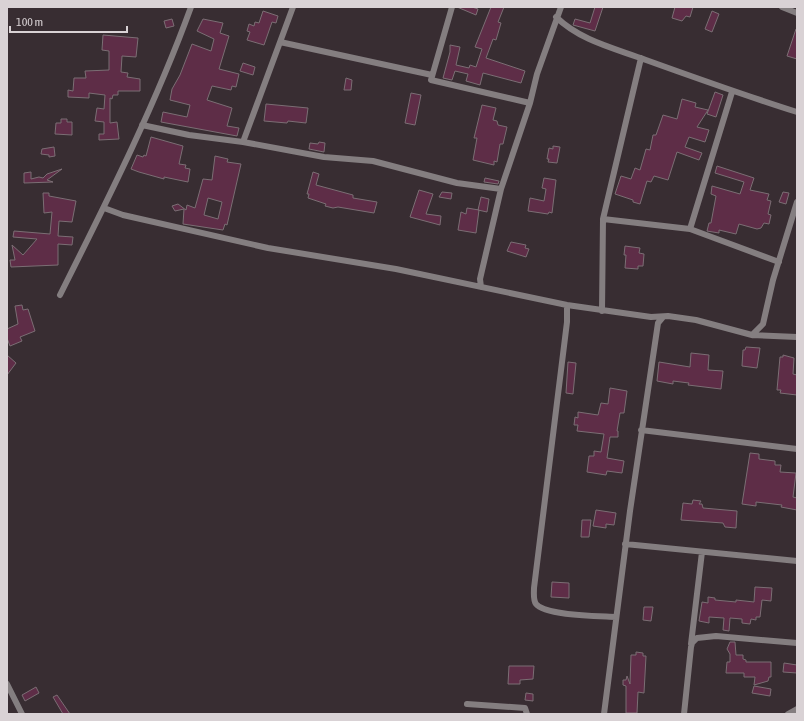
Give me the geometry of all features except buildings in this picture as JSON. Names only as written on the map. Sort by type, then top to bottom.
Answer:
[{"type":"street","points":[[60,295],[104,208],[142,125],[177,47],[191,7]]},
{"type":"street","points":[[243,142],[293,7]]},
{"type":"street","points":[[452,7],[431,80],[530,103]]},
{"type":"street","points":[[481,287],[480,279],[502,189],[560,7]]},
{"type":"street","points":[[782,7],[797,13]]},
{"type":"street","points":[[556,18],[577,34],[603,46],[641,58],[732,92],[797,112]]},
{"type":"street","points":[[280,42],[432,75]]},
{"type":"street","points":[[602,311],[603,218],[641,58]]},
{"type":"street","points":[[690,229],[732,92]]},
{"type":"street","points":[[142,125],[189,135],[243,142],[324,157],[373,161],[457,183],[502,189]]},
{"type":"street","points":[[752,336],[763,324],[778,262],[797,202]]},
{"type":"street","points":[[104,208],[123,215],[268,248],[396,269],[567,305],[651,317],[696,320],[752,336],[797,337]]},
{"type":"street","points":[[603,218],[690,229],[778,262]]},
{"type":"street","points":[[567,305],[534,588],[534,600],[536,605],[547,610],[616,617]]},
{"type":"street","points":[[651,317],[658,323]]},
{"type":"street","points":[[604,714],[641,430],[658,323],[663,317]]},
{"type":"street","points":[[763,324],[769,336]]},
{"type":"street","points":[[641,430],[797,449]]},
{"type":"street","points":[[626,544],[797,561]]},
{"type":"street","points":[[684,714],[702,552]]},
{"type":"street","points":[[691,647],[696,638],[704,636],[797,643]]},
{"type":"street","points":[[7,684],[9,692],[22,714]]},
{"type":"street","points":[[467,704],[525,708],[527,714]]},
{"type":"street","points":[[788,714],[797,709]]}]
